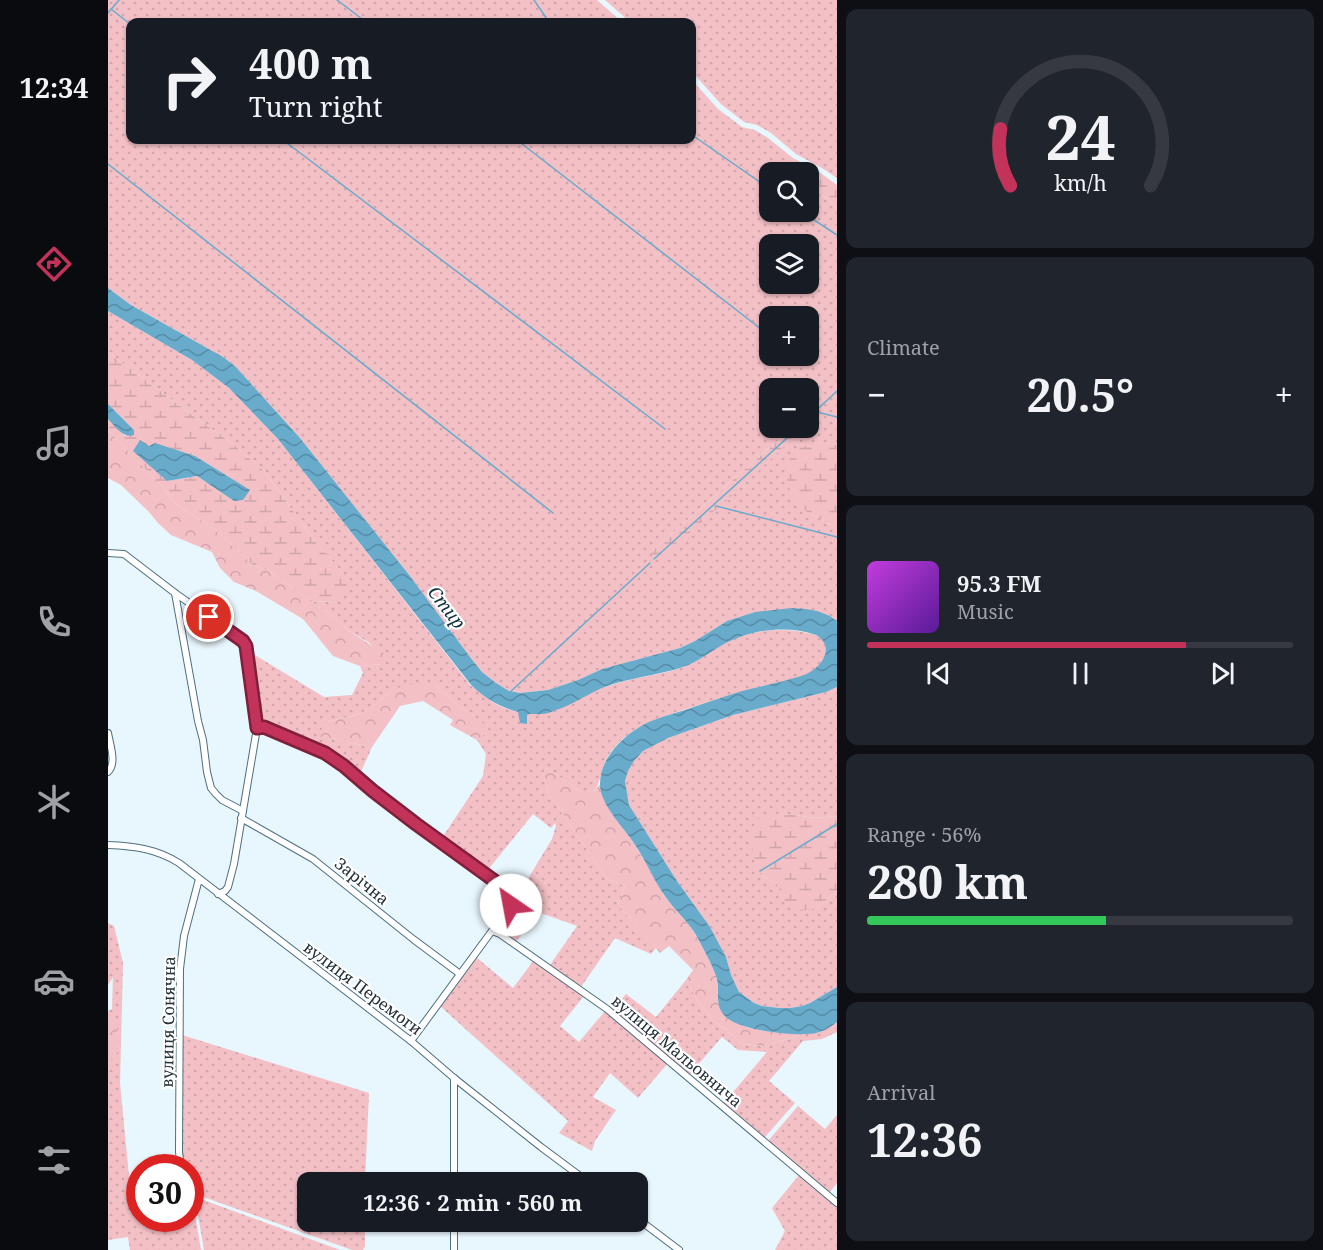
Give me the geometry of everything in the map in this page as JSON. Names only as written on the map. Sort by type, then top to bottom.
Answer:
[{"type":"street","points":[[108,553],[124,554],[243,641],[246,646],[257,728],[228,887],[218,894]]},
{"type":"street","name":"Зарічна","points":[[175,593],[209,781],[216,795],[242,815],[313,859],[460,974]]},
{"type":"street","points":[[257,728],[264,727],[325,753],[511,894],[511,905],[411,1041]]},
{"type":"street","points":[[108,733],[113,763],[108,772]]},
{"type":"street","name":"вулиця Перемоги","points":[[108,844],[145,848],[159,852],[179,863],[411,1041],[454,1078],[575,1172]]},
{"type":"street","name":"вулиця Сонячна","points":[[179,1154],[180,969],[184,936],[199,879]]},
{"type":"street","name":"вулиця Мальовнича","points":[[492,931],[510,940],[607,1010],[837,1203]]},
{"type":"street","points":[[454,1078],[454,1172]]},
{"type":"street","points":[[648,1227],[679,1250]]},
{"type":"street","points":[[454,1232],[454,1250]]},
{"type":"green space","points":[[108,0],[597,0],[617,18],[126,18],[126,144],[696,144],[696,84],[718,109],[742,127],[755,130],[768,138],[793,158],[793,162],[759,162],[759,222],[819,222],[819,193],[837,209],[837,445],[818,442],[807,512],[837,528],[837,621],[830,616],[755,612],[727,621],[680,648],[602,669],[548,690],[520,693],[509,691],[482,672],[410,576],[300,438],[235,366],[131,305],[108,288]],"holes":[[[759,378],[819,378],[819,438],[793,438],[724,502],[726,508],[714,511],[652,551],[781,438],[759,438]]]},
{"type":"green space","points":[[605,0],[837,0],[837,178],[819,166],[819,162],[811,162],[796,154],[771,133],[757,125],[744,122],[721,104],[696,76],[696,18],[625,18]]},
{"type":"green space","points":[[819,172],[837,185],[837,209],[819,193]]},
{"type":"green space","points":[[108,311],[192,360],[229,388],[278,439],[471,686],[504,708],[527,715],[543,714],[608,686],[685,666],[730,641],[753,633],[788,630],[812,634],[827,642],[831,647],[830,657],[815,671],[680,711],[653,720],[633,731],[612,750],[593,793],[583,793],[547,768],[543,773],[549,794],[606,878],[625,886],[618,905],[656,948],[651,954],[615,938],[581,987],[550,965],[577,926],[538,912],[516,942],[496,930],[513,906],[552,839],[556,826],[555,823],[551,828],[533,814],[487,871],[442,838],[483,776],[486,754],[477,740],[486,733],[472,714],[459,707],[433,684],[391,691],[371,708],[359,714],[327,722],[318,736],[372,747],[359,776],[343,760],[260,722],[250,652],[324,697],[352,695],[363,673],[360,666],[382,664],[370,643],[349,631],[312,602],[335,601],[344,575],[313,538],[264,471],[233,444],[108,352]]},
{"type":"green space","points":[[108,352],[233,444],[264,471],[313,538],[344,575],[346,592],[335,601],[312,602],[269,571],[253,565],[216,530],[176,504],[108,430],[108,419],[125,436],[134,430],[108,404]],"holes":[[[140,441],[149,446],[195,456],[249,490],[234,501],[197,476],[167,481]]]},
{"type":"green space","points":[[108,430],[176,504],[216,530],[253,565],[269,571],[349,631],[388,656],[382,664],[360,666],[333,656],[303,619],[256,591],[234,582],[220,568],[212,552],[171,535],[121,485],[108,478]]},
{"type":"green space","points":[[781,438],[793,438],[725,502],[726,508],[714,511],[661,559],[654,559],[651,552]]},
{"type":"green space","points":[[819,442],[837,445],[837,528],[807,512],[791,495],[784,467],[798,448]]},
{"type":"green space","points":[[409,683],[433,684],[459,707],[489,728],[486,733],[477,740],[450,725],[453,720],[423,701],[400,706],[372,747],[317,736],[327,722],[359,714],[371,708],[391,691]]},
{"type":"green space","points":[[837,687],[837,816],[815,818],[780,813],[756,872],[777,884],[783,899],[816,909],[837,891],[837,987],[802,1006],[779,1008],[762,1006],[739,992],[726,957],[710,927],[677,881],[629,805],[625,781],[634,761],[643,751],[668,738],[733,715],[826,692]]},
{"type":"green space","points":[[547,768],[583,793],[593,793],[600,784],[610,810],[640,853],[664,895],[692,929],[704,949],[716,976],[719,1004],[724,1014],[736,1023],[754,1029],[804,1034],[764,1046],[741,1044],[727,1030],[713,1021],[697,1000],[686,980],[693,970],[669,946],[660,953],[618,905],[625,886],[606,878],[549,794],[543,773]]},
{"type":"green space","points":[[780,813],[815,818],[837,816],[837,891],[816,909],[795,911],[783,899],[777,884],[756,872],[752,845],[754,826],[757,819]]},
{"type":"green space","points":[[108,923],[114,926],[123,963],[120,1083],[127,1154],[126,1232],[198,1232],[201,1250],[130,1250],[128,1237],[108,1240],[108,1064],[119,1050],[110,1018],[108,1020],[108,1011],[112,1009],[113,977],[108,985]]},
{"type":"green space","points":[[476,957],[513,988],[534,960],[584,996],[560,1026],[579,1042],[605,1011],[668,1063],[638,1098],[610,1073],[593,1097],[616,1110],[595,1141],[592,1151],[559,1133],[568,1121],[440,1006]]},
{"type":"green space","points":[[686,980],[697,1000],[713,1021],[727,1030],[741,1044],[764,1046],[804,1034],[821,1032],[837,1022],[837,1032],[822,1039],[803,1041],[769,1081],[795,1103],[764,1138],[723,1104],[767,1052],[738,1050],[722,1037],[689,1075],[612,1010],[626,994],[656,1017]]},
{"type":"green space","points":[[110,1018],[116,1020],[119,1050],[108,1064],[108,1020]]},
{"type":"green space","points":[[182,1035],[369,1093],[365,1172],[297,1172],[297,1230],[204,1197],[204,1154],[182,1154]]},
{"type":"green space","points":[[798,1106],[825,1129],[837,1115],[837,1183],[829,1193],[768,1141]]},
{"type":"green space","points":[[799,1175],[837,1206],[837,1250],[775,1250],[785,1231],[772,1208]]},
{"type":"green space","points":[[204,1200],[340,1250],[204,1250],[201,1232],[204,1232]]},
{"type":"green space","points":[[302,1232],[365,1232],[363,1250],[352,1250]]},
{"type":"water","name":"Стир","points":[[108,288],[131,305],[235,366],[300,438],[410,576],[482,672],[509,691],[520,693],[548,690],[602,669],[680,648],[727,621],[755,612],[792,608],[806,609],[830,616],[837,621],[837,687],[826,692],[733,715],[668,738],[643,751],[628,771],[625,781],[629,805],[677,881],[710,927],[726,957],[739,992],[762,1006],[790,1008],[810,1003],[837,987],[837,1022],[820,1032],[786,1034],[746,1027],[727,1018],[720,1008],[716,976],[696,935],[665,896],[637,848],[609,809],[604,801],[600,784],[607,759],[624,738],[638,728],[655,720],[742,691],[808,673],[815,669],[824,658],[826,652],[822,640],[816,635],[779,629],[742,636],[685,666],[611,685],[551,712],[527,715],[527,724],[520,723],[518,712],[494,702],[472,686],[278,439],[229,388],[192,360],[108,311]]},
{"type":"water","points":[[108,404],[134,430],[134,435],[123,434],[108,419]]},
{"type":"water","points":[[140,440],[149,446],[155,443],[195,456],[250,490],[243,500],[234,501],[197,476],[167,481],[133,451]]},
{"type":"waterway","points":[[108,13],[119,0]]},
{"type":"waterway","points":[[337,0],[361,18]]},
{"type":"waterway","points":[[534,0],[546,18]]},
{"type":"waterway","points":[[111,9],[126,21]]},
{"type":"waterway","points":[[696,138],[759,181]]},
{"type":"waterway","points":[[288,144],[665,429]]},
{"type":"waterway","points":[[522,144],[759,327]]},
{"type":"waterway","points":[[108,164],[553,513]]},
{"type":"waterway","points":[[817,222],[837,235]]},
{"type":"waterway","points":[[819,408],[837,391]]},
{"type":"waterway","points":[[819,412],[837,417]]},
{"type":"waterway","points":[[654,559],[787,438]]},
{"type":"waterway","points":[[716,506],[837,537]]},
{"type":"waterway","points":[[509,693],[650,563]]},
{"type":"waterway","points":[[760,871],[837,824]]},
{"type":"route","points":[[209,617],[243,641],[246,646],[257,728],[264,727],[325,753],[344,766],[416,824],[503,887],[511,894],[511,905]]}]
